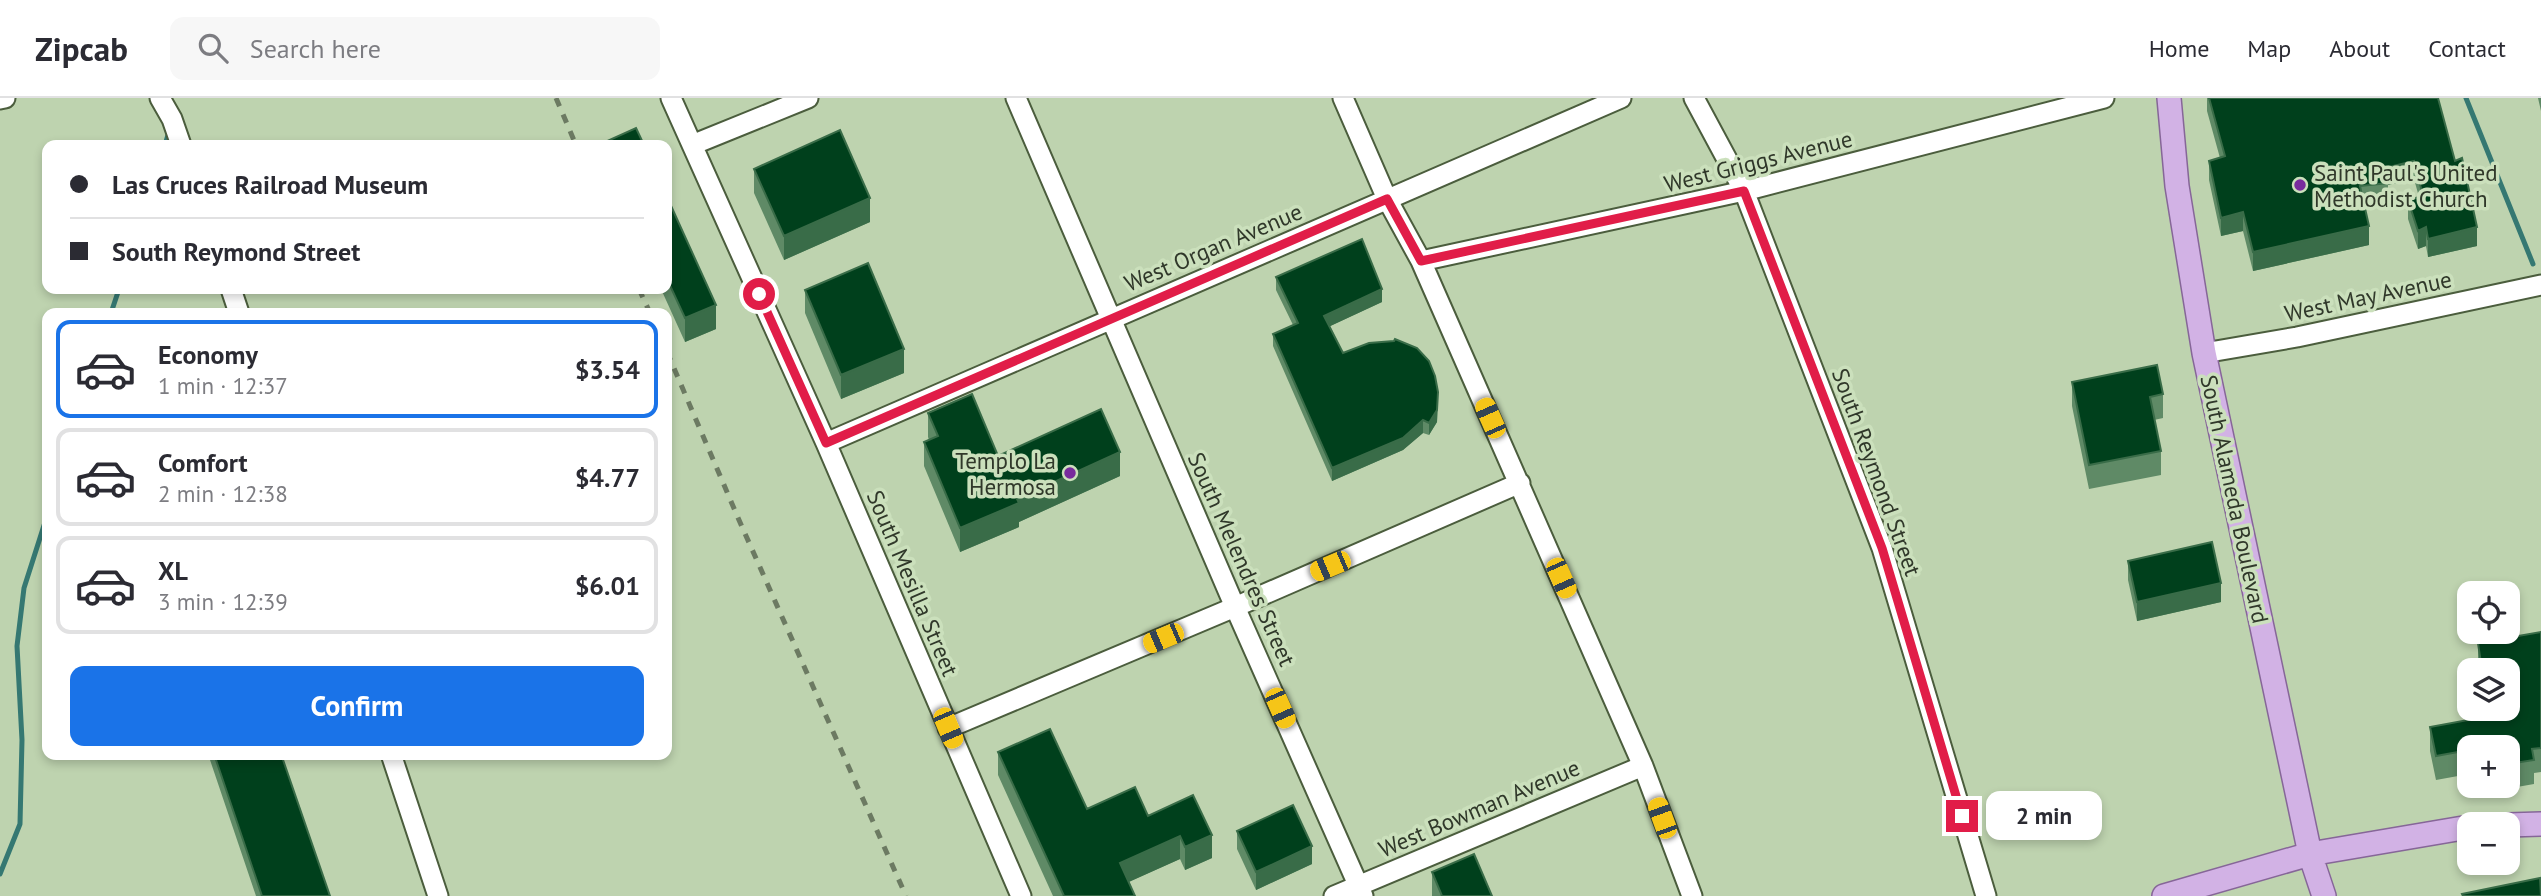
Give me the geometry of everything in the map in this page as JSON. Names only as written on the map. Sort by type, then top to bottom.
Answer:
[{"type":"main road","name":"South Alameda Boulevard","points":[[2169,98],[2177,186],[2204,353],[2310,854],[2324,896]]},
{"type":"main road","points":[[2520,825],[2541,824]]},
{"type":"main road","points":[[2164,896],[2310,854],[2457,829]]},
{"type":"street","points":[[0,99],[5,98]]},
{"type":"street","points":[[160,98],[172,119],[179,140]]},
{"type":"street","name":"South Mesilla Street","points":[[671,98],[826,443],[1021,896]]},
{"type":"street","points":[[692,145],[808,98]]},
{"type":"street","name":"South Melendres Street","points":[[1016,98],[1235,607],[1361,891]]},
{"type":"street","points":[[1343,98],[1387,199],[1421,261],[1520,483],[1643,766],[1692,896]]},
{"type":"street","name":"West Organ Avenue","points":[[826,443],[1621,98]]},
{"type":"street","name":"South Reymond Street","points":[[1694,98],[1744,191],[1882,548],[1986,896]]},
{"type":"street","name":"West Griggs Avenue","points":[[1421,261],[1744,191],[2104,98]]},
{"type":"street","name":"West May Avenue","points":[[2204,353],[2297,337],[2541,285]]},
{"type":"street","points":[[948,728],[1520,483]]},
{"type":"street","points":[[393,760],[438,896]]},
{"type":"street","name":"West Bowman Avenue","points":[[1334,896],[1361,891],[1643,766]]},
{"type":"building","name":"Saint Paul's United Methodist Church","points":[[2209,98],[2438,98],[2455,161],[2462,158],[2477,227],[2428,239],[2426,227],[2418,231],[2408,200],[2423,196],[2414,161],[2385,168],[2388,183],[2360,186],[2369,226],[2253,252],[2243,212],[2221,218],[2209,161],[2225,156]]},
{"type":"building","points":[[636,128],[642,140],[609,140]]},
{"type":"building","points":[[840,130],[870,198],[784,236],[754,169]]},
{"type":"building","points":[[672,208],[716,305],[685,318],[672,290]]},
{"type":"building","points":[[1362,239],[1382,289],[1324,316],[1343,353],[1369,343],[1395,339],[1417,348],[1429,361],[1435,376],[1437,410],[1429,423],[1423,420],[1403,438],[1332,468],[1273,334],[1298,323],[1276,277]]},
{"type":"building","points":[[868,263],[904,349],[841,375],[805,290]]},
{"type":"building","points":[[2157,365],[2163,394],[2150,397],[2161,451],[2089,465],[2072,382]]},
{"type":"building","points":[[972,394],[998,456],[1101,409],[1120,452],[1017,499],[1019,503],[960,528],[924,442],[938,436],[928,413]]},
{"type":"building","points":[[2212,542],[2221,583],[2137,602],[2128,561]]},
{"type":"building","points":[[2541,632],[2541,748],[2532,749],[2534,760],[2520,762],[2520,735],[2457,735],[2457,752],[2436,756],[2430,727],[2463,721],[2520,721],[2520,658],[2480,658],[2478,644],[2520,644],[2520,636]]},
{"type":"building","points":[[1050,729],[1087,809],[1135,787],[1148,816],[1193,795],[1212,835],[1185,847],[1180,836],[1120,863],[1135,896],[1064,896],[998,752]]},
{"type":"building","points":[[216,760],[283,760],[330,896],[262,896]]},
{"type":"building","points":[[1293,805],[1312,846],[1256,872],[1237,831]]},
{"type":"building","points":[[1474,854],[1492,896],[1442,896],[1432,872]]},
{"type":"building","points":[[2540,878],[2541,896],[2462,894]]},
{"type":"waterway","points":[[2466,98],[2533,264]]},
{"type":"waterway","points":[[166,140],[168,135]]},
{"type":"waterway","points":[[113,308],[117,294]]},
{"type":"waterway","points":[[0,874],[20,824],[22,740],[17,646],[24,588],[42,532]]},
{"type":"railway","points":[[556,98],[574,140]]},
{"type":"railway","points":[[641,294],[648,308]]},
{"type":"railway","points":[[672,364],[906,896]]},
{"type":"place","name":"Saint Paul's United Methodist Church","points":[[2300,185]]},
{"type":"place","name":"Templo La Hermosa","points":[[1070,473]]},
{"type":"route","points":[[759,294],[826,443],[1387,199],[1421,261],[1744,191],[1882,548],[1962,816]]}]
